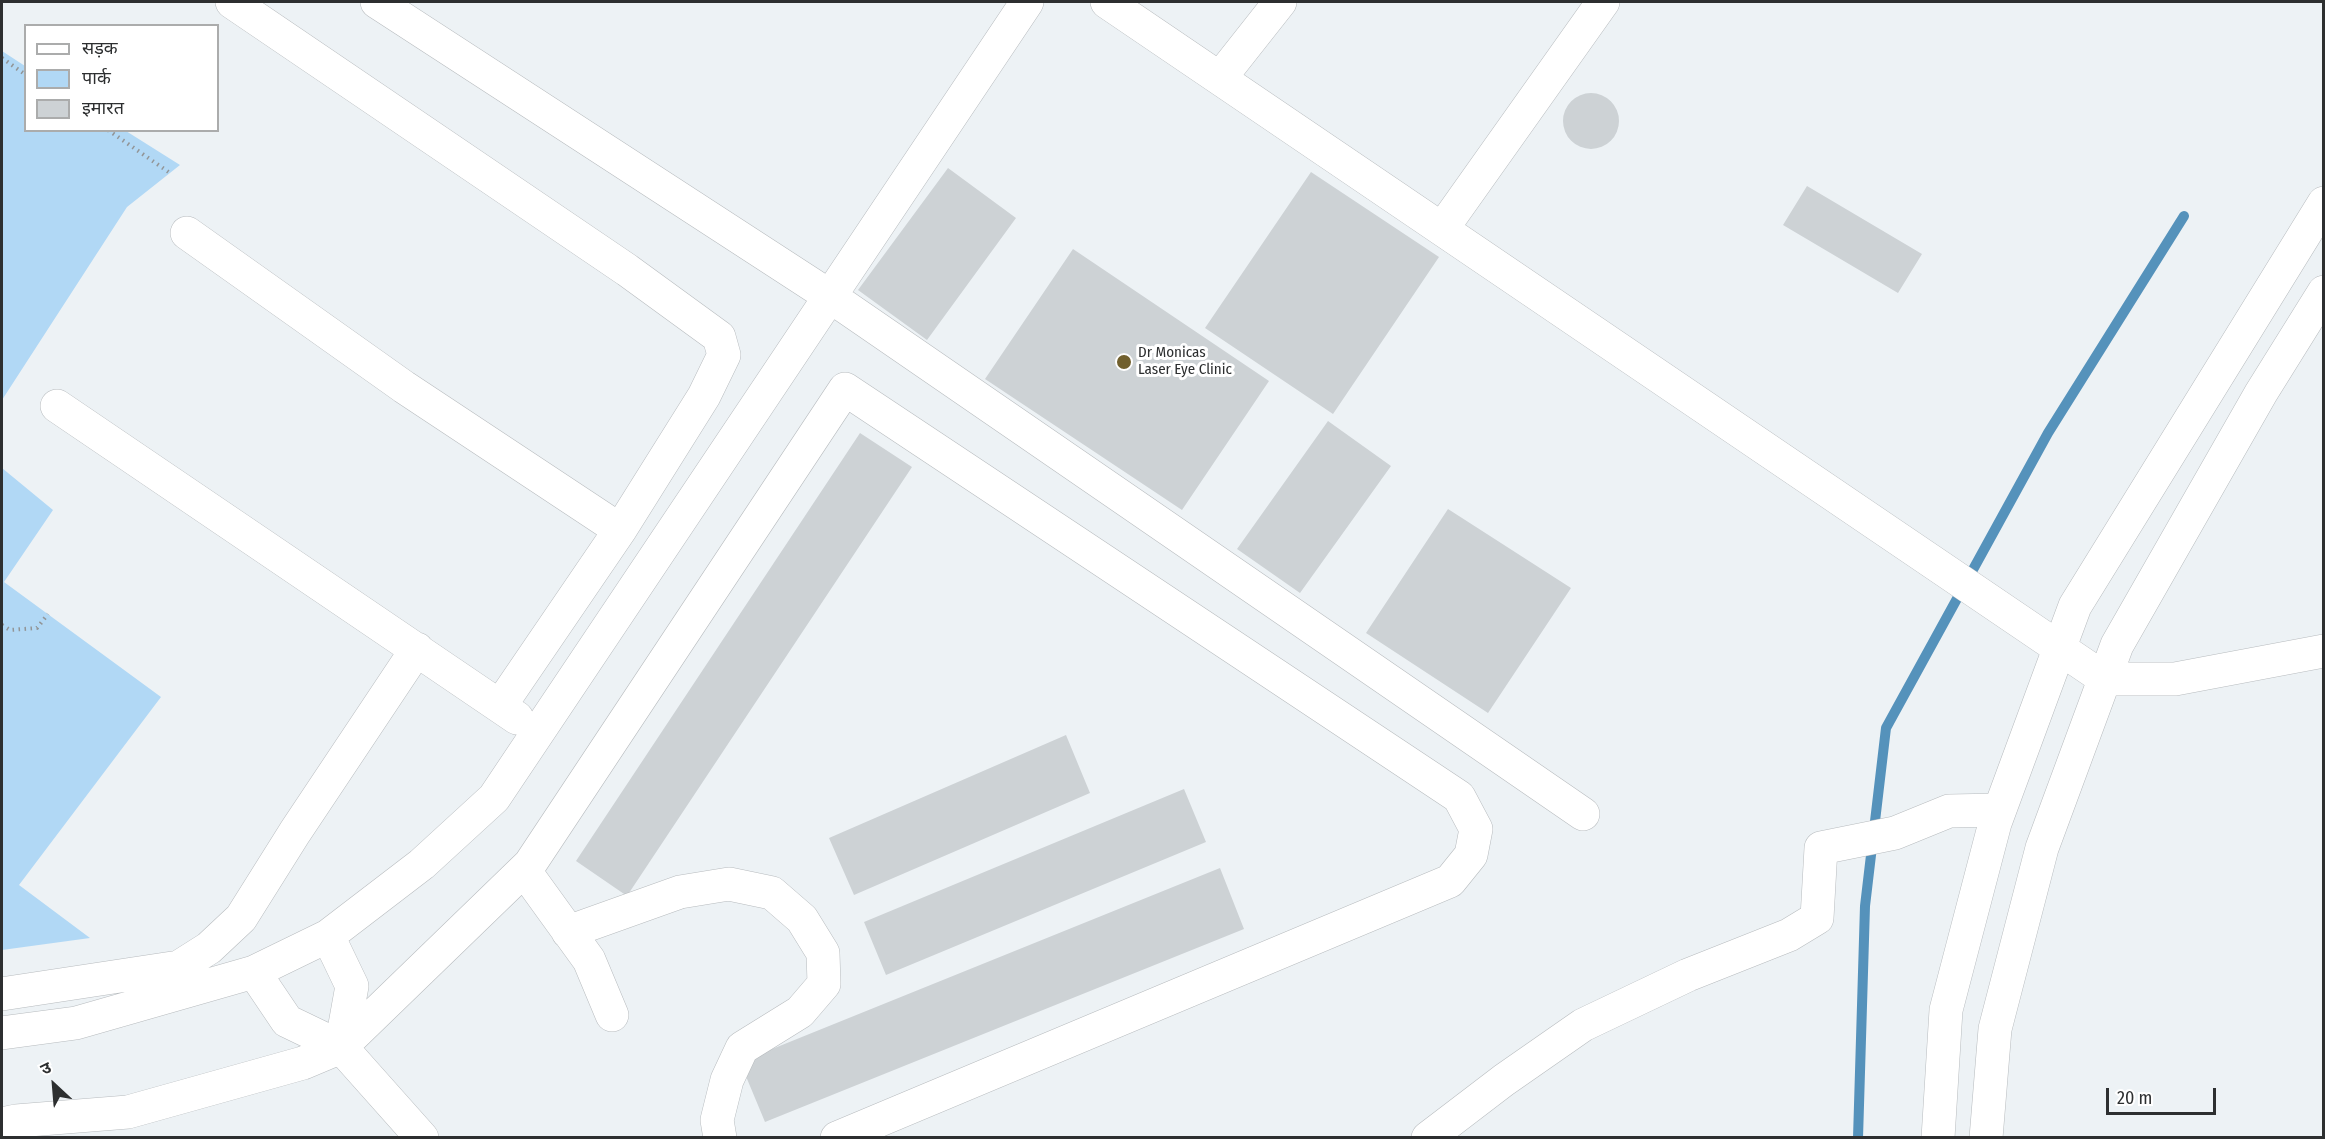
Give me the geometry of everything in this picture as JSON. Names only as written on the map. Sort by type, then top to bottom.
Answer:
[{"type":"street","points":[[232,2],[627,270],[719,337],[724,355],[705,396],[620,530],[500,706]]},
{"type":"street","points":[[377,2],[831,297],[1583,814]]},
{"type":"street","points":[[2,1033],[76,1023],[254,972],[328,936],[422,864],[494,798],[1027,2]]},
{"type":"street","points":[[1107,2],[2105,679],[2175,679],[2324,651]]},
{"type":"street","points":[[1220,78],[1280,2]]},
{"type":"street","points":[[1442,229],[1603,2]]},
{"type":"street","points":[[1938,1137],[1946,1010],[1999,810],[2075,606],[2324,203]]},
{"type":"street","points":[[187,233],[404,387],[620,530]]},
{"type":"street","points":[[1986,1137],[1995,1029],[2042,848],[2118,645],[2255,403],[2313,333],[2324,292]]},
{"type":"street","points":[[2,1124],[128,1112],[303,1063],[341,1047],[524,870],[845,389],[1459,797],[1476,829],[1471,855],[1450,881],[837,1137]]},
{"type":"street","points":[[57,406],[539,732]]},
{"type":"street","points":[[2,994],[179,967],[209,948],[241,918],[295,832],[417,649]]},
{"type":"street","points":[[1428,1137],[1583,1025],[1688,975],[1789,935],[1817,918],[1821,848],[1895,833],[1949,811],[1999,810]]},
{"type":"street","points":[[524,870],[589,960],[612,1015]]},
{"type":"street","points":[[568,932],[680,892],[729,884],[772,893],[802,919],[823,953],[824,984],[800,1012],[742,1048],[727,1080],[717,1120],[720,1137]]},
{"type":"street","points":[[328,936],[352,986],[341,1047]]},
{"type":"street","points":[[254,972],[287,1021],[341,1047],[422,1137]]},
{"type":"street","points":[[1406,1137],[1409,1135],[1412,1137]]},
{"type":"path","points":[[2,58],[24,74]]},
{"type":"path","points":[[111,132],[170,173]]},
{"type":"path","points":[[2,625],[10,630],[37,628],[48,614]]},
{"type":"green space","points":[[2,51],[24,65],[24,132],[128,132],[180,165],[127,207],[2,400]]},
{"type":"green space","points":[[2,468],[53,510],[4,582],[161,697],[19,885],[90,938],[2,950]]},
{"type":"building","points":[[1586,93],[1596,93],[1611,101],[1617,110],[1619,121],[1617,132],[1611,141],[1596,149],[1586,149],[1575,144],[1568,137],[1563,126],[1563,116],[1568,105],[1575,98]]},
{"type":"building","points":[[948,168],[1016,218],[927,340],[858,290]]},
{"type":"building","points":[[1311,172],[1439,257],[1333,414],[1205,328]]},
{"type":"building","points":[[1807,186],[1922,254],[1898,293],[1783,225]]},
{"type":"building","points":[[1073,249],[1269,381],[1182,510],[985,379]]},
{"type":"building","points":[[1328,421],[1391,466],[1300,593],[1237,549]]},
{"type":"building","points":[[860,433],[912,467],[627,896],[576,861]]},
{"type":"building","points":[[1448,509],[1571,588],[1488,713],[1366,633]]},
{"type":"building","points":[[1066,735],[1090,793],[854,895],[829,838]]},
{"type":"building","points":[[1184,789],[1206,842],[886,975],[864,922]]},
{"type":"building","points":[[1220,868],[1244,929],[765,1122],[740,1062]]},
{"type":"waterway","points":[[1858,1138],[1865,906],[1886,728],[2048,433],[2184,216]]},
{"type":"place","name":"Dr Monicas Laser Eye Clinic","points":[[1124,362]]}]
